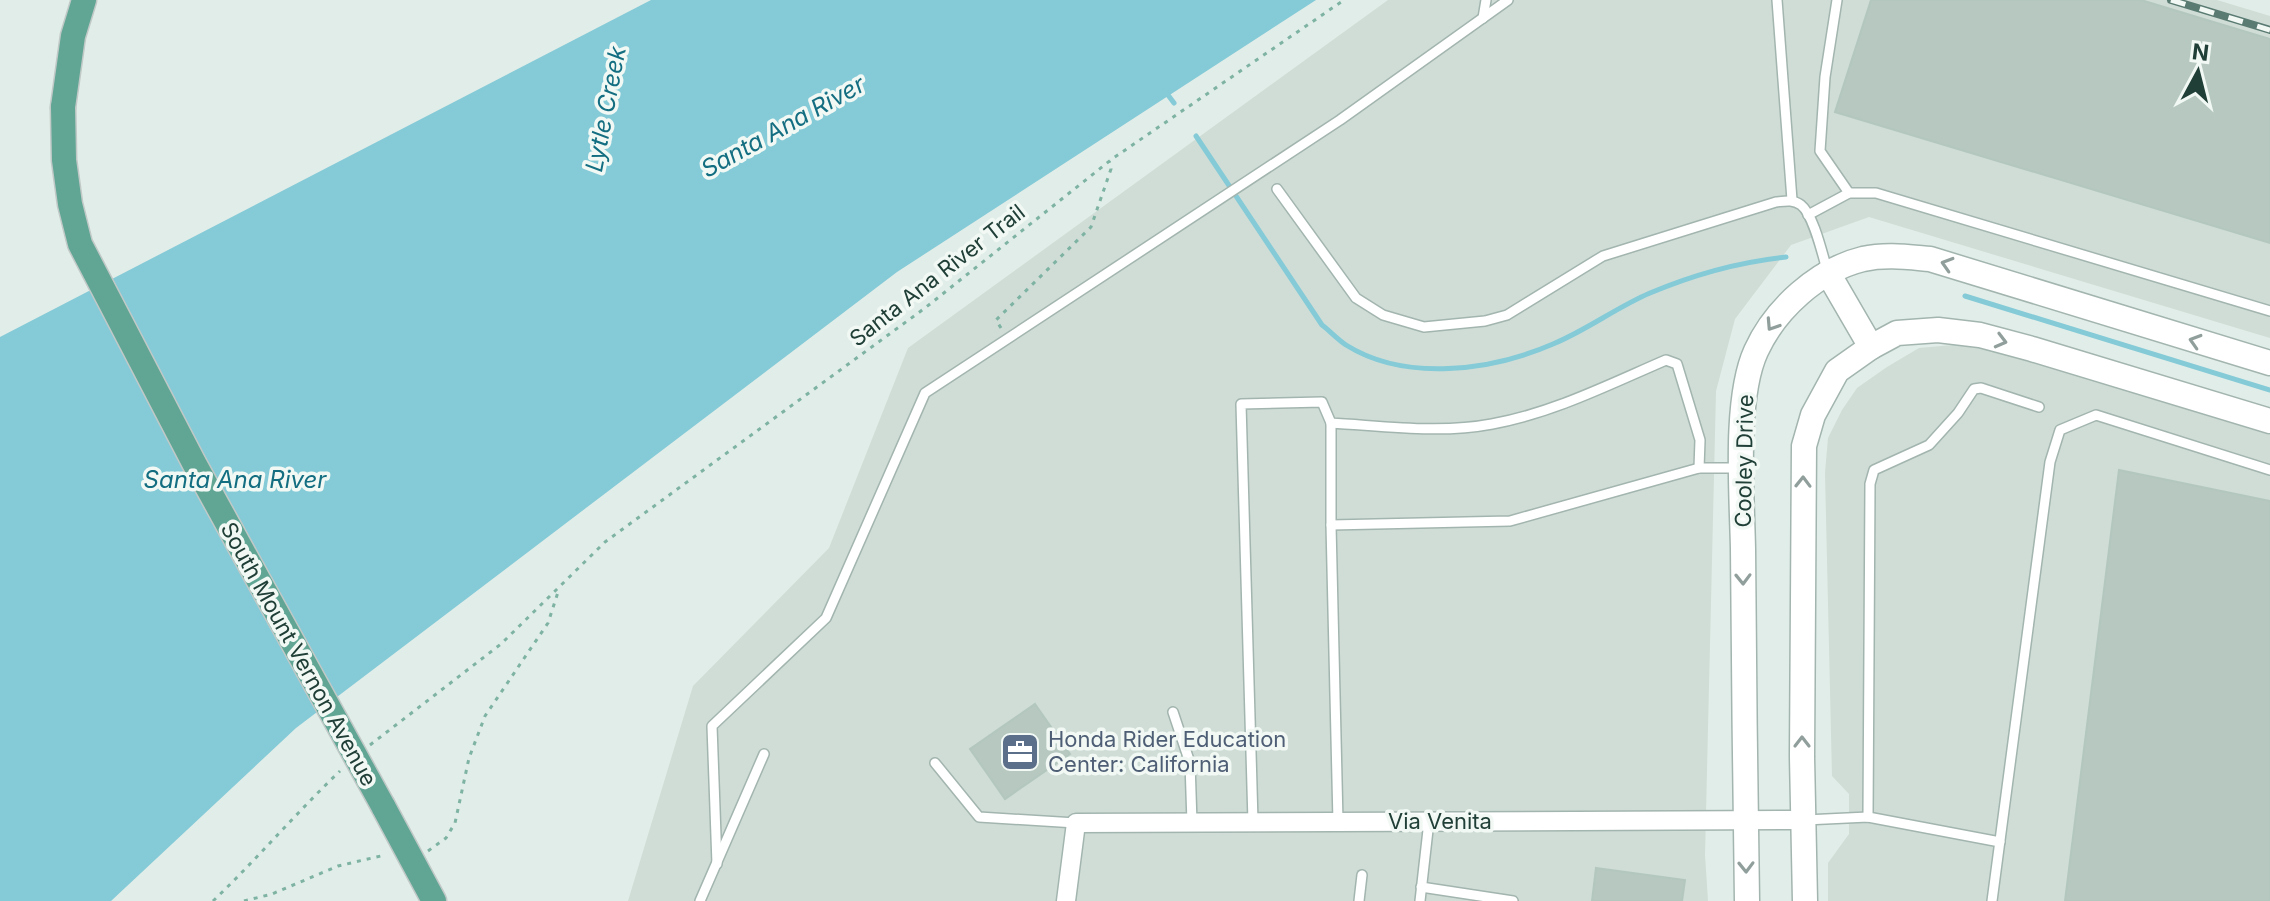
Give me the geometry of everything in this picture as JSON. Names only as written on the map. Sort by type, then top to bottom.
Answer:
[{"type":"main road","name":"South Mount Vernon Avenue","points":[[84,0],[73,36],[63,107],[64,160],[80,244],[194,463],[434,901]]},
{"type":"street","name":"Cooley Drive","points":[[1747,901],[1742,468],[1745,387],[1756,350],[1784,307],[1828,273],[1863,259],[1895,255],[1930,259],[2270,363]]},
{"type":"street","points":[[1828,273],[1871,347]]},
{"type":"street","points":[[1805,901],[1802,727],[1804,446],[1813,415],[1837,371],[1897,333],[1938,330],[1980,335],[2270,421]]},
{"type":"street","name":"Via Venita","points":[[1076,823],[1804,820]]},
{"type":"street","points":[[1066,901],[1076,823]]},
{"type":"lane","points":[[1483,18],[1486,0]]},
{"type":"lane","points":[[717,864],[712,726],[826,618],[925,393],[1340,120],[1508,0]]},
{"type":"lane","points":[[1777,0],[1792,200]]},
{"type":"lane","points":[[1837,0],[1825,77],[1820,151],[1849,193]]},
{"type":"lane","points":[[1277,189],[1356,298],[1383,315],[1424,327],[1485,321],[1507,315],[1603,256],[1776,202],[1792,200],[1802,205],[1828,273]]},
{"type":"lane","points":[[1808,215],[1849,193],[1876,193],[2270,311]]},
{"type":"lane","points":[[1331,423],[1423,429],[1490,425],[1547,411],[1666,360],[1677,364],[1700,440],[1699,468]]},
{"type":"lane","points":[[1868,817],[1870,484],[1874,470],[1929,445],[1958,413],[1974,389],[1981,388],[2039,407]]},
{"type":"lane","points":[[1253,822],[1241,404],[1322,402],[1331,423],[1338,822]]},
{"type":"lane","points":[[1992,901],[2050,462],[2060,430],[2096,415],[2270,470]]},
{"type":"lane","points":[[1331,525],[1510,521],[1699,468],[1742,468]]},
{"type":"lane","points":[[1173,712],[1190,763],[1192,823]]},
{"type":"lane","points":[[700,901],[764,754]]},
{"type":"lane","points":[[935,763],[979,817],[1076,823]]},
{"type":"lane","points":[[1804,820],[1868,817],[2000,842]]},
{"type":"lane","points":[[1420,901],[1429,821]]},
{"type":"lane","points":[[1359,901],[1362,875]]},
{"type":"lane","points":[[1421,887],[1513,901]]},
{"type":"path","name":"Santa Ana River Trail","points":[[366,749],[501,644],[605,542],[925,308],[1109,161],[1344,0]]},
{"type":"path","points":[[1003,332],[996,320],[1091,227],[1111,169],[1109,161]]},
{"type":"path","name":"Santa Ana River Trail","points":[[244,901],[272,894],[338,866],[373,856],[428,852],[446,838],[455,823],[477,733],[485,716],[548,623],[560,587]]},
{"type":"path","points":[[213,901],[343,769]]},
{"type":"shaded area","points":[[1388,0],[2217,0],[2270,16],[2270,338],[1869,217],[1791,245],[1735,319],[1716,391],[1705,855],[1708,901],[628,901],[693,686],[829,548],[908,348]]},
{"type":"shaded area","points":[[1964,344],[2270,435],[2270,901],[1828,901],[1828,863],[1849,834],[1849,794],[1832,776],[1825,473],[1828,438],[1857,388],[1887,367],[1919,348]]},
{"type":"water","name":"Santa Ana River","points":[[651,0],[1316,0],[897,272],[296,728],[111,901],[0,901],[0,337]]},
{"type":"building","points":[[1871,0],[2141,0],[2270,39],[2270,243],[1835,112]]},
{"type":"building","points":[[2119,470],[2270,501],[2270,901],[2065,901]]},
{"type":"building","name":"Honda Rider Education Center: California","points":[[1035,704],[1070,754],[1005,799],[970,749]]},
{"type":"building","points":[[1596,868],[1685,880],[1682,901],[1592,901]]},
{"type":"waterway","points":[[1165,91],[1174,103]]},
{"type":"waterway","points":[[1196,136],[1322,325],[1346,345],[1369,357],[1395,364],[1448,368],[1503,361],[1553,344],[1650,293],[1683,280],[1734,266],[1786,257]]},
{"type":"waterway","points":[[1965,296],[2270,390]]},
{"type":"railway","points":[[2171,0],[2270,30]]},
{"type":"place","name":"Honda Rider Education Center: California","points":[[1020,752]]},
{"type":"water label","name":"Lytle Creek","points":[[606,109]]}]
